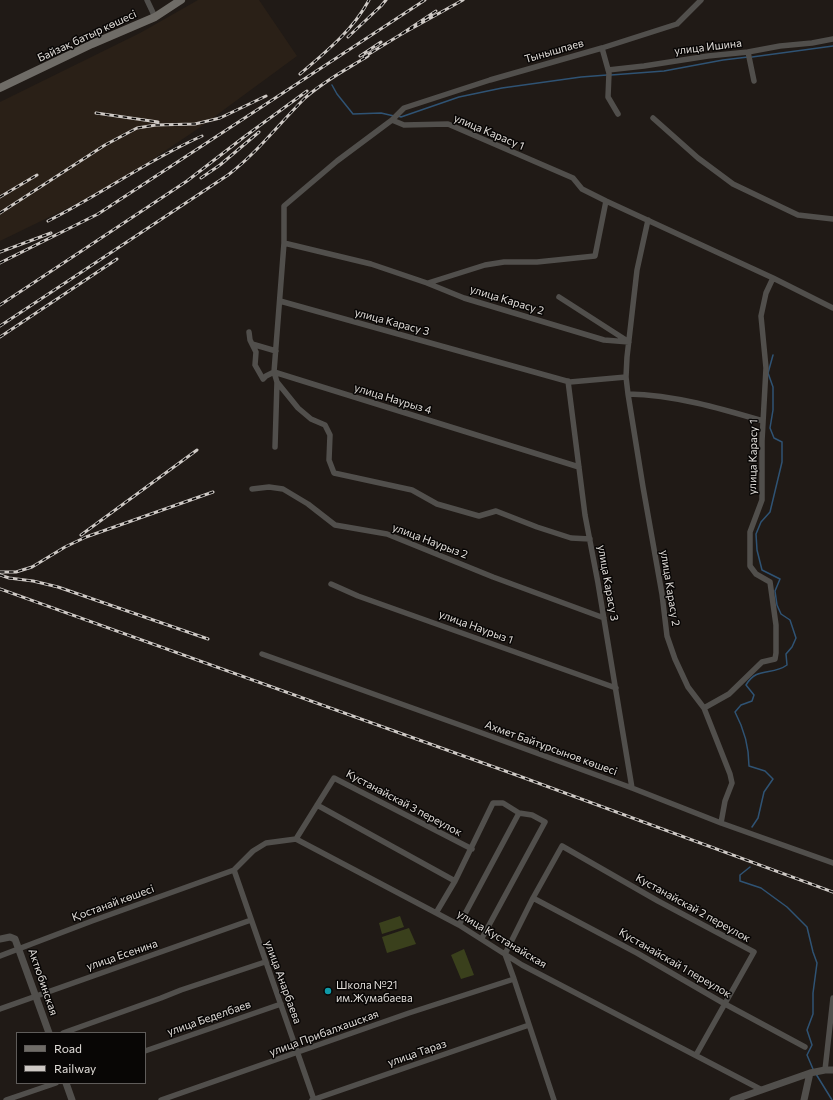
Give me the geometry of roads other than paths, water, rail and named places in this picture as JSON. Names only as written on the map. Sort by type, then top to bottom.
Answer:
[{"type":"main road","name":"Байзақ батыр көшесі","points":[[0,88],[92,44],[155,17],[181,0]]},
{"type":"street","points":[[147,0],[155,17]]},
{"type":"street","name":"Тынышпаев","points":[[392,120],[404,108],[490,80],[602,48],[677,24],[701,0]]},
{"type":"street","name":"улица Ишина","points":[[609,72],[708,56],[748,52],[833,39]]},
{"type":"street","points":[[602,48],[609,72],[610,81],[608,97],[618,114]]},
{"type":"street","points":[[748,52],[754,81]]},
{"type":"street","points":[[653,118],[698,158],[733,184],[798,215],[833,219]]},
{"type":"street","points":[[275,447],[277,382],[274,372],[284,243],[284,206],[336,161],[392,120]]},
{"type":"street","name":"улица Карасу 1","points":[[392,120],[404,125],[448,124],[573,178],[582,189],[773,278],[833,308]]},
{"type":"street","name":"улица Карасу 2","points":[[427,283],[484,265],[504,262],[537,262],[595,256],[606,201]]},
{"type":"street","name":"улица Карасу 2","points":[[648,220],[637,270],[626,377],[628,394],[662,594],[667,636],[688,688],[704,708],[730,774],[732,783],[725,800],[721,823]]},
{"type":"street","name":"улица Карасу 2","points":[[284,243],[371,264],[427,283],[464,298],[604,340],[629,342]]},
{"type":"street","name":"улица Карасу 1","points":[[704,708],[729,694],[762,662],[775,659],[776,653],[776,625],[770,582],[756,574],[750,566],[750,532],[762,500],[762,441],[766,368],[761,316],[766,293],[773,278]]},
{"type":"street","name":"улица Карасу 2","points":[[559,297],[629,342]]},
{"type":"street","name":"улица Карасу 3","points":[[280,301],[568,381],[626,377]]},
{"type":"street","points":[[249,332],[250,340],[256,352],[255,365],[263,380],[266,376],[274,372]]},
{"type":"street","points":[[252,344],[276,351]]},
{"type":"street","name":"улица Наурыз 4","points":[[274,372],[579,467]]},
{"type":"street","name":"улица Карасу 3","points":[[568,381],[585,515],[604,618],[632,788]]},
{"type":"street","points":[[277,382],[298,408],[311,419],[325,425],[330,435],[328,460],[334,474],[412,490],[436,504],[479,516],[496,511],[571,538],[590,539]]},
{"type":"street","points":[[628,394],[680,399],[721,408],[763,421]]},
{"type":"street","name":"улица Наурыз 2","points":[[252,489],[269,487],[283,489],[308,504],[335,525],[385,535],[387,534],[492,577],[604,618]]},
{"type":"street","name":"улица Наурыз 1","points":[[331,584],[358,596],[616,688]]},
{"type":"street","name":"Ахмет Байтұрсынов көшесі","points":[[262,654],[632,788],[721,823],[833,863]]},
{"type":"street","name":"Кустанайскай 3 переулок","points":[[296,839],[334,778],[472,849]]},
{"type":"street","points":[[436,913],[472,849],[493,803],[503,804],[519,813],[532,815],[545,822],[482,938]]},
{"type":"street","points":[[317,805],[455,881]]},
{"type":"street","points":[[459,925],[519,813]]},
{"type":"street","points":[[234,870],[253,851],[266,843],[296,839]]},
{"type":"street","name":"улица Кустанайская","points":[[296,839],[459,925],[482,938],[522,965],[762,1090]]},
{"type":"street","name":"Кустанайскай 2 переулок","points":[[533,898],[562,846],[658,901],[754,952],[696,1055]]},
{"type":"street","name":"улица Анарбаева","points":[[234,870],[314,1100]]},
{"type":"street","name":"Қостанай көшесі","points":[[0,956],[234,870]]},
{"type":"street","points":[[533,898],[505,954],[554,1100]]},
{"type":"street","name":"Кустанайскай 1 переулок","points":[[533,898],[637,952],[725,1004],[805,1048]]},
{"type":"street","name":"улица Есенина","points":[[0,1009],[251,920]]},
{"type":"street","name":"Актюбинская","points":[[0,940],[10,937],[15,939],[20,949],[49,1032]]},
{"type":"street","points":[[66,1032],[181,990],[265,962]]},
{"type":"street","name":"улица Прибалхашская","points":[[161,1100],[409,1013],[514,979]]},
{"type":"street","points":[[825,1070],[833,1000]]},
{"type":"street","name":"улица Беделбаев","points":[[146,1051],[281,1004]]},
{"type":"street","name":"улица Тараз","points":[[314,1100],[529,1025]]},
{"type":"street","points":[[733,1100],[810,1073],[833,1070]]},
{"type":"street","points":[[804,1100],[810,1073]]},
{"type":"street","points":[[6,1100],[53,1084]]},
{"type":"street","points":[[66,1084],[72,1100]]},
{"type":"waterway","points":[[752,57],[833,46]]},
{"type":"waterway","points":[[611,75],[664,71],[748,57]]},
{"type":"waterway","points":[[398,116],[401,117],[459,97],[502,88],[581,77],[607,75]]},
{"type":"waterway","points":[[332,85],[337,94],[353,114],[381,113],[394,116]]},
{"type":"waterway","points":[[752,827],[758,818],[764,792],[773,779],[765,771],[749,766],[745,738],[735,712],[741,705],[752,701],[754,695],[746,685],[750,679],[760,673],[776,670],[787,665],[786,654],[792,647],[796,638],[790,620],[781,614],[777,605],[775,591],[780,579],[762,570],[757,550],[756,534],[761,522],[770,512],[782,462],[782,442],[774,438],[770,428],[773,410],[773,387],[768,373],[773,355]]},
{"type":"waterway","points":[[750,867],[740,875],[740,881],[761,888],[787,907],[807,927],[817,963],[813,993],[813,1014],[807,1030],[812,1045],[807,1055],[813,1069]]},
{"type":"waterway","points":[[816,1074],[832,1100]]},
{"type":"railway","points":[[300,74],[347,31],[363,11],[369,0]]},
{"type":"railway","points":[[348,37],[386,0]]},
{"type":"railway","points":[[0,263],[98,214],[425,0]]},
{"type":"railway","points":[[436,11],[400,35],[463,0]]},
{"type":"railway","points":[[364,57],[400,35]]},
{"type":"railway","points":[[360,56],[381,42]]},
{"type":"railway","points":[[0,326],[228,175],[258,148],[311,93],[368,56]]},
{"type":"railway","points":[[0,305],[187,181],[307,91]]},
{"type":"railway","points":[[0,213],[105,145],[137,128],[156,125],[195,124],[220,118],[266,96]]},
{"type":"railway","points":[[96,113],[158,122]]},
{"type":"railway","points":[[201,178],[220,165],[259,132]]},
{"type":"railway","points":[[48,221],[162,156],[202,136]]},
{"type":"railway","points":[[0,197],[37,175]]},
{"type":"railway","points":[[0,252],[51,233]]},
{"type":"railway","points":[[0,337],[117,259]]},
{"type":"railway","points":[[81,535],[197,450]]},
{"type":"railway","points":[[0,572],[16,572],[32,567],[65,547],[86,537],[213,492]]},
{"type":"railway","points":[[0,575],[58,587],[208,639]]},
{"type":"railway","points":[[0,589],[519,776],[833,892]]},
{"type":"place","name":"Школа №21 им.Жумабаева","points":[[328,991]]}]
